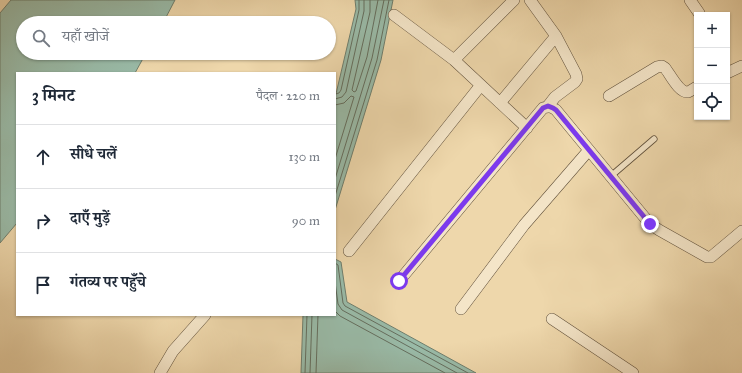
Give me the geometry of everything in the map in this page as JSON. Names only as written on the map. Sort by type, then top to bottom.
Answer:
[{"type":"street","points":[[454,60],[514,0]]},
{"type":"street","points":[[399,281],[543,108],[548,106],[555,97],[577,79],[576,74],[556,36],[530,0]]},
{"type":"street","points":[[690,0],[698,12]]},
{"type":"street","points":[[394,15],[454,60],[527,128]]},
{"type":"street","points":[[500,103],[556,36]]},
{"type":"street","points":[[609,96],[657,67],[662,66],[679,88],[688,92],[694,89]]},
{"type":"street","points":[[730,72],[742,66]]},
{"type":"street","points":[[349,251],[481,85]]},
{"type":"street","points":[[548,106],[556,110],[650,224],[659,230],[707,258],[711,257],[742,231]]},
{"type":"street","points":[[461,309],[524,225],[589,150]]},
{"type":"street","points":[[160,373],[173,351],[204,316]]},
{"type":"street","points":[[552,318],[633,373]]},
{"type":"lane","points":[[611,176],[654,139]]},
{"type":"water","points":[[11,0],[175,0],[167,16],[16,16],[16,60],[142,60],[136,72],[16,72],[16,224],[0,243],[0,13]]},
{"type":"water","points":[[355,0],[393,0],[381,60],[336,207],[336,94],[356,9]]},
{"type":"water","points":[[336,260],[341,262],[347,302],[476,373],[301,373],[303,316],[336,316]]},
{"type":"route","points":[[399,281],[543,108],[548,106],[556,110],[650,224]]}]
